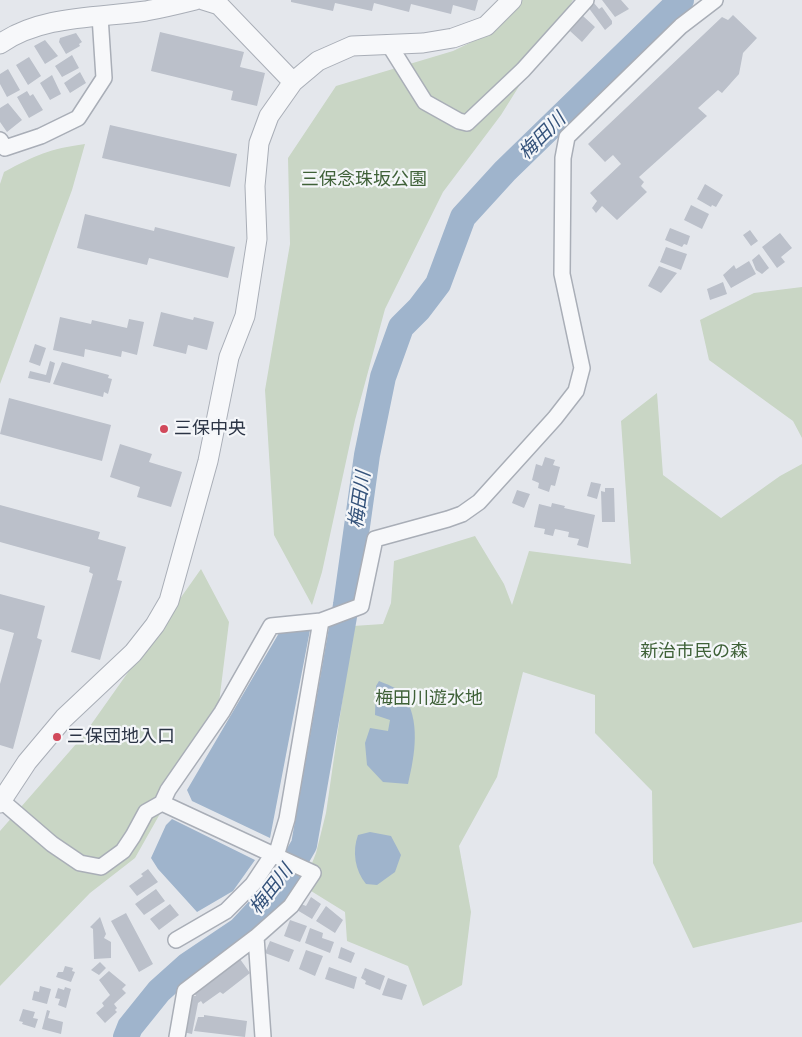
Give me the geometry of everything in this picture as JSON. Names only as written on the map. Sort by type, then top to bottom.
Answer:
[{"type":"street","points":[[512,0],[486,26],[453,38],[423,43],[352,46],[318,61],[293,82],[269,116],[259,143],[256,186],[257,239],[245,316],[229,357],[208,461],[169,601],[155,625],[133,653],[64,718],[27,762],[1,802],[80,862],[101,867],[123,851],[146,812],[162,803],[168,790],[222,712],[271,626],[323,620],[361,606],[375,539],[448,519],[462,514],[473,506],[555,418],[576,391],[582,368],[562,274],[563,158],[567,137],[681,26],[715,0]]},
{"type":"street","points":[[388,43],[425,102],[459,121],[467,123],[523,70],[586,0]]},
{"type":"street","points":[[0,44],[35,26],[204,1],[219,5],[293,82]]},
{"type":"street","points":[[0,140],[5,148],[41,136],[78,118],[104,78],[100,16]]},
{"type":"street","points":[[176,940],[226,911],[277,855],[288,810],[323,620]]},
{"type":"street","points":[[162,803],[277,855],[312,873],[291,906],[256,937],[185,991],[176,1037]]},
{"type":"street","points":[[256,937],[263,1037]]},
{"type":"green space","name":"三保念珠坂公園","points":[[520,0],[573,0],[501,115],[443,192],[385,309],[355,420],[322,572],[312,605],[274,535],[265,390],[290,244],[288,158],[336,86],[453,51],[484,36],[505,20]]},
{"type":"green space","points":[[85,144],[72,190],[0,384],[0,184],[4,172],[43,154]]},
{"type":"green space","points":[[802,287],[802,438],[793,421],[709,360],[700,320],[754,293]]},
{"type":"green space","points":[[657,393],[663,475],[721,518],[780,476],[802,464],[802,922],[693,948],[653,863],[652,791],[595,733],[595,695],[523,672],[497,777],[459,846],[471,912],[462,985],[423,1006],[408,966],[347,941],[345,912],[303,886],[316,853],[326,813],[353,626],[383,624],[391,603],[394,561],[475,536],[504,584],[512,605],[529,551],[631,564],[621,421]]},
{"type":"green space","points":[[201,569],[229,622],[218,711],[135,858],[90,893],[0,986],[0,831],[83,736]]},
{"type":"water","points":[[310,630],[270,838],[192,801],[187,790],[279,633]]},
{"type":"water","points":[[379,681],[401,692],[409,704],[415,738],[408,784],[383,782],[367,765],[365,743],[370,728],[388,731],[390,720],[375,715],[376,686]]},
{"type":"water","points":[[172,819],[255,860],[233,891],[197,912],[158,869],[151,858],[166,825]]},
{"type":"water","points":[[370,832],[391,836],[401,855],[395,872],[377,885],[366,884],[362,879],[357,867],[355,854],[358,835]]},
{"type":"building","points":[[291,0],[478,0],[475,11],[453,5],[451,14],[411,4],[409,12],[374,3],[372,11],[335,3],[333,11],[291,2]]},
{"type":"building","points":[[602,0],[621,0],[629,9],[615,17]]},
{"type":"building","points":[[594,3],[599,9],[602,7],[612,21],[612,24],[605,30],[588,7]]},
{"type":"building","points":[[733,15],[757,38],[743,53],[739,74],[722,93],[718,90],[698,108],[707,116],[639,177],[644,182],[641,186],[647,192],[617,220],[602,206],[596,213],[592,208],[597,201],[590,193],[621,164],[613,155],[605,162],[588,144],[722,17],[728,20]]},
{"type":"building","points":[[583,16],[595,27],[582,42],[570,31]]},
{"type":"building","points":[[160,32],[244,52],[240,67],[265,73],[257,106],[231,100],[233,91],[151,71]]},
{"type":"building","points":[[76,33],[82,42],[79,44],[80,46],[66,54],[59,42],[60,38]]},
{"type":"building","points":[[45,40],[58,56],[45,64],[34,46]]},
{"type":"building","points":[[72,55],[79,68],[62,77],[55,66]]},
{"type":"building","points":[[29,57],[41,76],[28,85],[16,65]]},
{"type":"building","points":[[8,69],[20,90],[7,97],[0,84],[0,74]]},
{"type":"building","points":[[80,72],[86,83],[70,93],[64,83]]},
{"type":"building","points":[[52,75],[61,94],[50,100],[40,83]]},
{"type":"building","points":[[27,91],[30,96],[33,94],[43,110],[29,118],[17,97]]},
{"type":"building","points":[[8,103],[22,120],[7,132],[0,122],[0,108]]},
{"type":"building","points":[[110,125],[237,154],[230,187],[102,158]]},
{"type":"building","points":[[705,184],[723,195],[716,207],[712,205],[711,207],[697,199]]},
{"type":"building","points":[[691,205],[709,214],[702,229],[684,220]]},
{"type":"building","points":[[85,214],[154,231],[155,227],[235,247],[228,278],[149,258],[147,265],[77,248]]},
{"type":"building","points":[[670,228],[690,236],[687,245],[684,244],[682,247],[665,240]]},
{"type":"building","points":[[750,230],[758,241],[751,246],[743,235]]},
{"type":"building","points":[[780,233],[792,248],[781,257],[785,262],[777,268],[762,247]]},
{"type":"building","points":[[666,247],[687,254],[681,270],[660,262]]},
{"type":"building","points":[[759,254],[769,268],[762,274],[756,270],[752,260]]},
{"type":"building","points":[[749,261],[756,274],[731,288],[723,275],[734,265],[736,269]]},
{"type":"building","points":[[659,266],[677,273],[661,293],[648,286]]},
{"type":"building","points":[[723,282],[727,294],[710,300],[707,289]]},
{"type":"building","points":[[161,312],[193,320],[194,317],[214,322],[207,350],[188,345],[186,354],[153,346]]},
{"type":"building","points":[[60,317],[91,324],[92,320],[127,328],[129,319],[144,322],[137,355],[122,351],[121,357],[85,349],[84,357],[53,350]]},
{"type":"building","points":[[35,344],[46,348],[40,366],[29,362]]},
{"type":"building","points":[[50,361],[55,363],[50,383],[28,378],[30,371],[46,375]]},
{"type":"building","points":[[62,362],[109,375],[108,378],[112,379],[108,394],[104,392],[103,397],[53,384]]},
{"type":"building","points":[[9,398],[111,425],[102,461],[0,434]]},
{"type":"building","points":[[120,444],[152,454],[149,462],[182,472],[171,507],[137,497],[140,487],[110,477]]},
{"type":"building","points":[[545,457],[555,460],[553,465],[560,467],[555,486],[551,485],[549,492],[538,488],[539,483],[532,480],[536,464],[542,466]]},
{"type":"building","points":[[591,482],[601,484],[597,499],[587,496]]},
{"type":"building","points":[[605,488],[614,488],[615,522],[602,522],[601,491],[605,492]]},
{"type":"building","points":[[517,490],[530,494],[524,508],[512,503]]},
{"type":"building","points":[[552,503],[565,506],[564,508],[595,515],[588,548],[577,545],[579,539],[568,537],[569,532],[555,529],[553,536],[544,534],[545,529],[534,527],[539,504],[551,507]]},
{"type":"building","points":[[0,505],[100,532],[98,539],[126,547],[117,580],[122,581],[100,660],[71,652],[93,574],[89,572],[90,567],[0,542]]},
{"type":"building","points":[[0,594],[45,606],[37,638],[42,640],[13,749],[0,745],[0,684],[14,633],[0,629]]},
{"type":"building","points":[[148,869],[158,882],[137,896],[129,886],[143,876],[141,874]]},
{"type":"building","points":[[156,889],[165,901],[144,915],[135,904]]},
{"type":"building","points":[[311,897],[321,904],[312,919],[297,910],[301,904],[306,906]]},
{"type":"building","points":[[170,904],[179,915],[159,930],[150,919]]},
{"type":"building","points":[[326,906],[343,920],[335,933],[316,921]]},
{"type":"building","points":[[126,913],[153,964],[139,972],[111,921]]},
{"type":"building","points":[[100,917],[106,934],[104,938],[111,942],[111,958],[94,959],[93,929],[90,927]]},
{"type":"building","points":[[290,920],[307,926],[300,942],[284,936]]},
{"type":"building","points":[[310,928],[323,933],[322,938],[334,942],[330,953],[305,943]]},
{"type":"building","points":[[270,941],[294,950],[289,962],[265,953]]},
{"type":"building","points":[[341,947],[355,953],[351,963],[338,958]]},
{"type":"building","points":[[306,950],[323,956],[315,976],[299,969]]},
{"type":"building","points":[[240,959],[250,973],[223,994],[220,992],[203,1004],[201,1001],[198,1003],[192,1034],[183,1032],[191,996],[196,996],[192,989]]},
{"type":"building","points":[[100,962],[106,968],[99,975],[91,970]]},
{"type":"building","points":[[65,966],[73,968],[72,971],[75,972],[71,982],[56,977],[58,972],[63,972]]},
{"type":"building","points":[[329,967],[357,977],[354,989],[325,979]]},
{"type":"building","points":[[365,968],[385,976],[380,990],[365,984],[366,981],[361,978]]},
{"type":"building","points":[[109,971],[126,985],[122,989],[126,993],[114,1004],[117,1012],[105,1023],[96,1013],[104,1006],[102,1003],[110,995],[99,980]]},
{"type":"building","points":[[388,978],[407,985],[402,1000],[382,995]]},
{"type":"building","points":[[40,986],[51,989],[47,1004],[32,1000],[34,991],[39,992]]},
{"type":"building","points":[[65,987],[71,989],[66,1008],[58,1005],[60,999],[55,998],[58,988],[64,990]]},
{"type":"building","points":[[23,1009],[35,1012],[33,1018],[38,1019],[35,1028],[22,1024],[23,1022],[19,1021]]},
{"type":"building","points":[[47,1010],[50,1011],[48,1018],[63,1022],[61,1034],[42,1029]]},
{"type":"building","points":[[204,1015],[247,1021],[245,1037],[194,1031],[198,1017],[204,1017]]},
{"type":"waterway","name":"梅田川","points":[[126,1037],[130,1027],[159,991],[188,965],[240,930],[279,888],[304,845],[346,605],[367,455],[383,377],[401,327],[419,309],[438,284],[463,217],[505,171],[681,0]]},
{"type":"place","name":"三保中央","points":[[164,429]]},
{"type":"place","name":"三保団地入口","points":[[57,737]]},
{"type":"park label","name":"新治市民の森","points":[[694,652]]},
{"type":"park label","name":"梅田川遊水地","points":[[429,699]]}]
